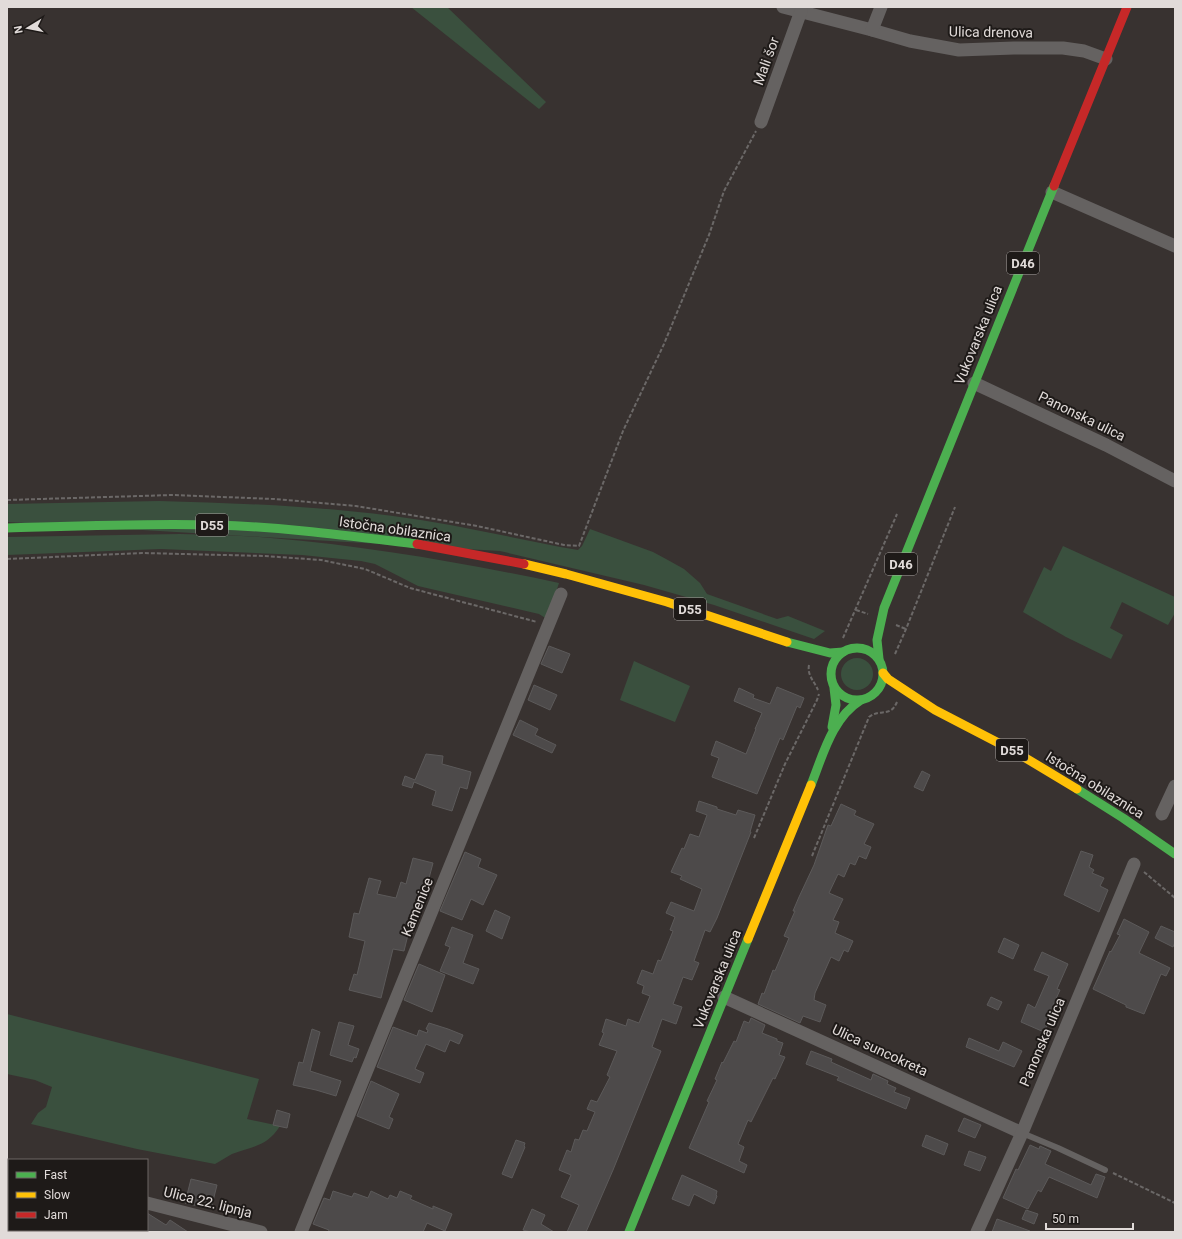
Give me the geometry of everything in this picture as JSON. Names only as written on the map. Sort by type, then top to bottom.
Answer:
[{"type":"main road","name":"Vukovarska ulica","points":[[878,659],[877,640],[884,608],[1127,7]]},
{"type":"main road","name":"Istočna obilaznica","points":[[7,528],[117,525],[216,525],[282,529],[417,544],[510,561],[566,574],[667,602],[767,636],[822,652],[842,652]]},
{"type":"main road","name":"Vukovarska ulica","points":[[869,631],[884,608]]},
{"type":"main road","name":"Istočna obilaznica","points":[[767,636],[811,661]]},
{"type":"main road","points":[[854,648],[863,640]]},
{"type":"main road","points":[[854,648],[868,650],[878,659]]},
{"type":"main road","name":"D55","points":[[842,652],[854,648]]},
{"type":"main road","points":[[830,678],[830,670],[833,663],[842,652]]},
{"type":"main road","name":"D55","points":[[878,659],[883,673]]},
{"type":"main road","points":[[822,668],[830,678],[834,688],[839,694],[846,698],[853,701],[876,696],[886,697]]},
{"type":"main road","name":"Istočna obilaznica","points":[[883,673],[888,680],[920,699],[935,710],[1014,752],[1074,787],[1123,818],[1175,854]]},
{"type":"main road","points":[[865,699],[875,693],[880,687],[883,680],[883,673]]},
{"type":"main road","name":"Vukovarska ulica","points":[[830,737],[836,705],[834,688]]},
{"type":"main road","name":"Vukovarska ulica","points":[[629,1232],[830,737],[846,711],[852,705],[865,699]]},
{"type":"main road","name":"Istočna obilaznica","points":[[911,705],[935,710]]},
{"type":"street","name":"Ulica drenova","points":[[783,7],[910,41],[959,50],[1063,48],[1084,51],[1106,59]]},
{"type":"street","points":[[872,30],[881,7]]},
{"type":"street","name":"Mali šor","points":[[761,122],[801,11]]},
{"type":"street","points":[[1052,192],[1175,246]]},
{"type":"street","name":"Panonska ulica","points":[[974,383],[1106,445],[1175,481]]},
{"type":"street","name":"Kamenice","points":[[301,1232],[561,594]]},
{"type":"street","points":[[1162,814],[1175,786]]},
{"type":"street","name":"Panonska ulica","points":[[977,1232],[1022,1133],[1134,864]]},
{"type":"street","name":"Ulica suncokreta","points":[[724,997],[1022,1133]]},
{"type":"street","name":"Ulica 22. lipnja","points":[[148,1203],[261,1232]]},
{"type":"lane","points":[[1022,1133],[1105,1170]]},
{"type":"path","points":[[7,500],[173,495],[319,503],[356,506],[477,526],[564,545],[579,546],[623,431],[664,344],[709,236],[724,190],[761,122]]},
{"type":"path","points":[[840,639],[844,637],[897,514]]},
{"type":"path","points":[[7,559],[142,553],[265,556],[321,560],[366,569],[410,588],[548,625]]},
{"type":"path","points":[[754,838],[785,764],[817,700],[819,693],[818,688],[808,671],[811,661]]},
{"type":"path","points":[[1134,864],[1175,898]]},
{"type":"path","points":[[1105,1170],[1175,1203]]},
{"type":"green space","points":[[411,7],[447,7],[546,102],[539,109]]},
{"type":"green space","points":[[159,501],[276,506],[393,516],[439,523],[578,550],[582,546],[590,529],[653,552],[684,569],[700,583],[707,594],[777,619],[788,616],[825,631],[814,639],[714,605],[644,585],[500,551],[7,522],[7,504]]},
{"type":"green space","points":[[180,534],[260,537],[380,550],[452,562],[559,583],[547,619],[539,614],[418,586],[375,564],[361,561],[302,555],[161,549],[7,555],[7,537]]},
{"type":"green space","points":[[1063,546],[1175,597],[1175,613],[1168,625],[1122,602],[1110,628],[1123,635],[1111,659],[1066,637],[1023,612],[1044,567],[1051,571]]},
{"type":"green space","points":[[854,658],[860,658],[869,662],[873,674],[869,686],[860,690],[854,690],[845,686],[841,677],[841,671],[845,662]]},
{"type":"green space","points":[[634,661],[690,686],[675,722],[620,700]]},
{"type":"green space","points":[[7,1014],[259,1079],[247,1119],[280,1126],[270,1138],[259,1145],[232,1154],[215,1164],[137,1149],[31,1124],[38,1113],[46,1107],[52,1087],[35,1080],[7,1074]]},
{"type":"building","points":[[549,646],[570,654],[562,673],[541,664]]},
{"type":"building","points":[[534,685],[557,695],[550,710],[528,700]]},
{"type":"building","points":[[777,687],[804,698],[800,708],[797,706],[783,740],[780,738],[757,794],[712,777],[719,758],[711,755],[716,741],[746,754],[762,713],[734,701],[739,688],[754,695],[753,698],[770,704]]},
{"type":"building","points":[[520,720],[538,729],[535,735],[556,745],[552,753],[513,735]]},
{"type":"building","points":[[426,754],[443,756],[442,764],[471,772],[467,789],[460,787],[452,811],[432,805],[436,791],[414,782],[412,788],[402,785],[405,776],[415,780]]},
{"type":"building","points":[[922,771],[930,775],[923,791],[914,787]]},
{"type":"building","points":[[699,801],[736,815],[738,810],[755,815],[751,832],[717,918],[710,932],[705,930],[694,961],[699,963],[692,980],[683,977],[673,1004],[682,1007],[676,1024],[662,1019],[652,1047],[661,1051],[613,1170],[586,1232],[567,1232],[579,1205],[561,1197],[571,1175],[559,1170],[567,1150],[571,1152],[575,1139],[579,1140],[583,1130],[587,1131],[595,1112],[587,1109],[591,1100],[597,1102],[610,1077],[607,1075],[617,1051],[599,1045],[604,1033],[602,1032],[606,1019],[626,1026],[628,1019],[639,1023],[650,996],[642,993],[644,986],[637,983],[642,970],[653,974],[658,960],[661,961],[673,931],[670,930],[675,917],[666,913],[671,902],[694,911],[702,889],[680,879],[682,876],[671,872],[682,848],[684,849],[690,834],[699,837],[707,815],[696,811]]},
{"type":"building","points":[[841,804],[856,811],[854,815],[874,824],[864,844],[871,847],[866,859],[859,856],[855,865],[850,863],[844,877],[838,874],[829,893],[843,899],[833,920],[839,922],[835,933],[853,941],[848,952],[844,950],[839,961],[831,957],[815,993],[814,1000],[826,1005],[820,1022],[803,1016],[800,1023],[758,1004],[762,993],[764,994],[773,970],[775,971],[789,938],[784,936],[795,911],[793,911],[814,865],[828,825],[831,826]]},
{"type":"building","points":[[1081,851],[1093,855],[1089,867],[1094,870],[1092,873],[1104,878],[1100,886],[1108,890],[1099,912],[1064,895]]},
{"type":"building","points":[[465,852],[481,859],[478,867],[497,875],[483,905],[471,899],[462,920],[440,911]]},
{"type":"building","points":[[413,858],[433,863],[420,903],[416,902],[404,951],[393,949],[381,998],[349,990],[354,974],[357,975],[365,941],[349,937],[354,913],[359,914],[369,878],[381,881],[377,894],[396,898],[401,882],[406,884]]},
{"type":"building","points":[[495,910],[510,917],[502,939],[486,931]]},
{"type":"building","points":[[1124,919],[1149,932],[1139,953],[1170,968],[1166,976],[1161,974],[1144,1014],[1126,1007],[1126,1005],[1093,989],[1110,951],[1111,952],[1120,935],[1117,934]]},
{"type":"building","points":[[1161,926],[1175,932],[1175,942],[1173,947],[1155,938]]},
{"type":"building","points":[[452,927],[473,935],[463,963],[479,969],[473,984],[440,971],[450,947],[445,945]]},
{"type":"building","points":[[1004,938],[1019,945],[1013,959],[998,952]]},
{"type":"building","points":[[1042,952],[1068,964],[1057,989],[1060,990],[1049,1014],[1052,1015],[1044,1032],[1021,1022],[1028,1004],[1035,1008],[1049,976],[1034,970]]},
{"type":"building","points":[[419,964],[445,975],[432,1012],[404,1000]]},
{"type":"building","points":[[991,997],[1002,1002],[998,1010],[987,1005]]},
{"type":"building","points":[[751,1018],[765,1025],[762,1033],[783,1043],[779,1055],[785,1057],[775,1079],[773,1078],[751,1122],[748,1120],[738,1144],[744,1147],[739,1161],[747,1165],[744,1173],[689,1148],[709,1102],[707,1101],[717,1080],[715,1079],[722,1062],[723,1063],[734,1041],[736,1042],[744,1021],[749,1023]]},
{"type":"building","points":[[339,1022],[354,1026],[348,1045],[359,1049],[356,1058],[354,1057],[352,1062],[330,1055]]},
{"type":"building","points":[[429,1023],[463,1035],[459,1044],[450,1040],[445,1052],[426,1044],[415,1069],[424,1073],[420,1083],[377,1067],[393,1027],[417,1036],[419,1030],[427,1033],[428,1030],[426,1029]]},
{"type":"building","points":[[312,1029],[320,1032],[310,1071],[341,1081],[336,1096],[293,1085],[299,1062],[303,1063]]},
{"type":"building","points":[[969,1038],[999,1051],[1003,1042],[1022,1051],[1014,1067],[966,1047]]},
{"type":"building","points":[[811,1051],[832,1059],[831,1062],[871,1080],[873,1074],[888,1081],[887,1084],[896,1088],[894,1092],[910,1098],[906,1109],[837,1080],[839,1077],[806,1064]]},
{"type":"building","points":[[371,1081],[399,1094],[389,1117],[393,1119],[389,1129],[357,1116]]},
{"type":"building","points":[[277,1110],[290,1114],[287,1128],[273,1125]]},
{"type":"building","points":[[964,1118],[981,1125],[975,1138],[958,1131]]},
{"type":"building","points":[[926,1135],[948,1144],[944,1155],[922,1146]]},
{"type":"building","points":[[516,1140],[525,1143],[525,1147],[512,1178],[502,1174]]},
{"type":"building","points":[[1030,1145],[1039,1149],[1040,1146],[1051,1151],[1045,1164],[1091,1185],[1096,1174],[1105,1177],[1097,1198],[1049,1177],[1041,1192],[1038,1190],[1028,1209],[1003,1198],[1016,1169],[1018,1170]]},
{"type":"building","points":[[969,1151],[986,1157],[980,1171],[964,1165]]},
{"type":"building","points":[[682,1175],[717,1191],[714,1204],[694,1194],[689,1206],[672,1199]]},
{"type":"building","points":[[191,1179],[217,1185],[211,1209],[185,1203]]},
{"type":"building","points":[[333,1191],[352,1197],[354,1193],[368,1198],[371,1191],[388,1199],[390,1195],[397,1198],[400,1191],[412,1196],[410,1199],[433,1209],[433,1206],[452,1214],[445,1231],[427,1223],[423,1232],[328,1232],[329,1230],[313,1224],[324,1198],[330,1200]]},
{"type":"building","points":[[532,1209],[545,1215],[541,1224],[554,1232],[531,1232],[523,1230]]},
{"type":"building","points":[[1026,1210],[1038,1214],[1034,1224],[1022,1219]]},
{"type":"building","points":[[148,1214],[166,1225],[170,1220],[188,1232],[147,1232]]},
{"type":"building","points":[[997,1219],[1030,1231],[1030,1232],[992,1232]]},
{"type":"traffic: fast","points":[[879,659],[877,640],[884,608],[1054,186]]},
{"type":"traffic: fast","points":[[7,528],[190,524],[216,525],[291,530],[417,544]]},
{"type":"traffic: fast","points":[[787,642],[830,653],[843,652]]},
{"type":"traffic: fast","points":[[852,648],[862,648],[876,655],[883,669],[883,674],[883,679],[876,693],[862,700],[852,700],[842,696],[835,689],[831,679],[831,669],[835,659],[842,652],[852,648]]},
{"type":"traffic: fast","points":[[832,727],[836,705],[834,688]]},
{"type":"traffic: fast","points":[[811,785],[824,750],[836,727],[851,708],[861,700]]},
{"type":"traffic: fast","points":[[1077,789],[1123,818],[1175,854]]},
{"type":"traffic: fast","points":[[629,1232],[748,939]]},
{"type":"traffic: slow","points":[[524,564],[667,602],[787,642]]},
{"type":"traffic: slow","points":[[883,673],[888,679],[935,710],[1014,751],[1077,789]]},
{"type":"traffic: slow","points":[[748,939],[811,785]]},
{"type":"traffic: jam","points":[[1054,186],[1127,7]]},
{"type":"traffic: jam","points":[[417,544],[524,564]]}]
